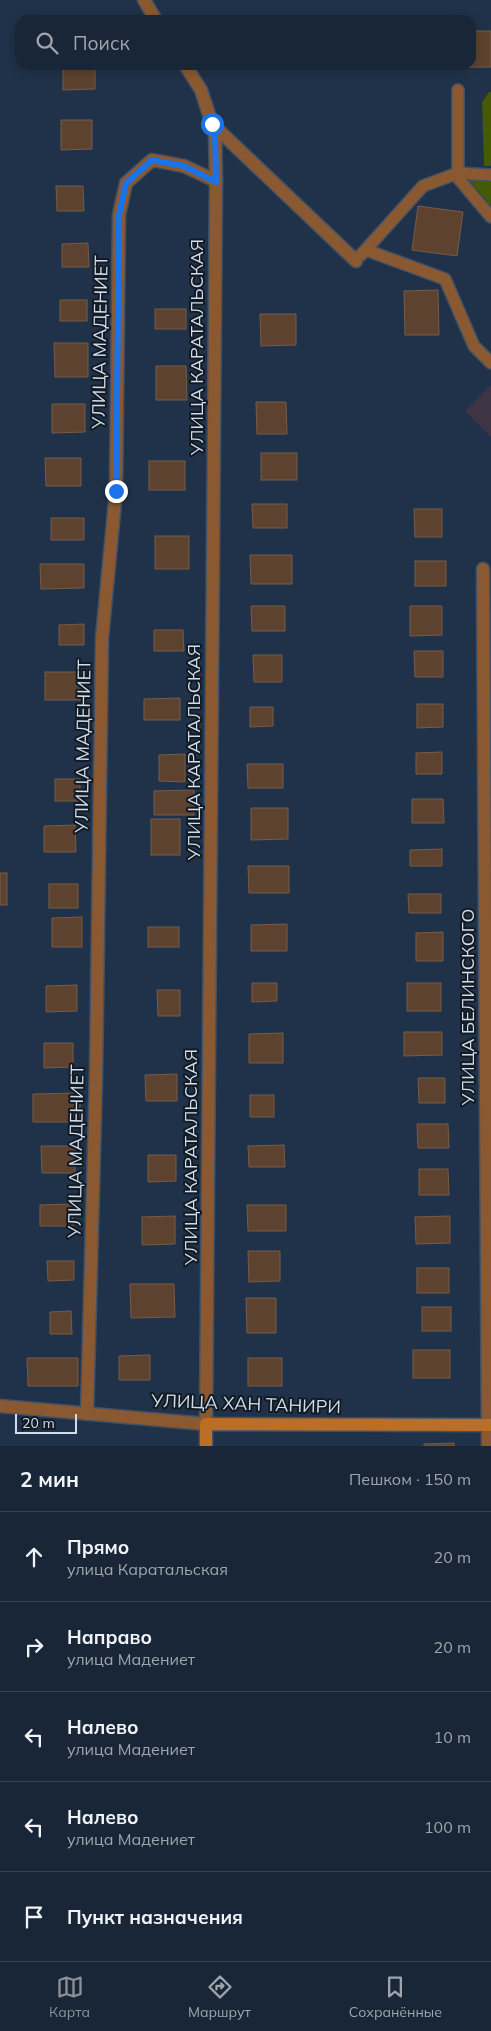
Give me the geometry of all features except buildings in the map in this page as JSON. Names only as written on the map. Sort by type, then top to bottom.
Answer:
[{"type":"street","points":[[144,0],[153,15]]},
{"type":"street","name":"УЛИЦА КАРАТАЛЬСКАЯ","points":[[188,70],[201,90],[215,133],[216,182],[206,1446]]},
{"type":"street","points":[[212,124],[356,261]]},
{"type":"street","name":"УЛИЦА МАДЕНИЕТ","points":[[87,1414],[96,1075],[102,638],[116,491],[119,215],[126,183],[152,160],[184,166],[216,182]]},
{"type":"street","name":"УЛИЦА БЕЛИНСКОГО","points":[[483,568],[490,1425],[488,1446]]},
{"type":"street","name":"УЛИЦА ХАН ТАНИРИ","points":[[0,1406],[206,1424],[490,1425]]},
{"type":"lane","points":[[458,90],[458,178],[491,216]]},
{"type":"lane","points":[[356,261],[423,186],[458,173],[491,175]]},
{"type":"lane","points":[[366,250],[445,279],[474,346],[491,363]]},
{"type":"shaded area","points":[[491,385],[491,437],[465,411]]},
{"type":"green space","points":[[491,92],[491,166],[484,166],[482,102]]},
{"type":"green space","points":[[467,178],[491,180],[491,206]]},
{"type":"route","points":[[116,491],[119,215],[126,183],[152,160],[184,166],[216,182],[215,133],[212,124]]}]
